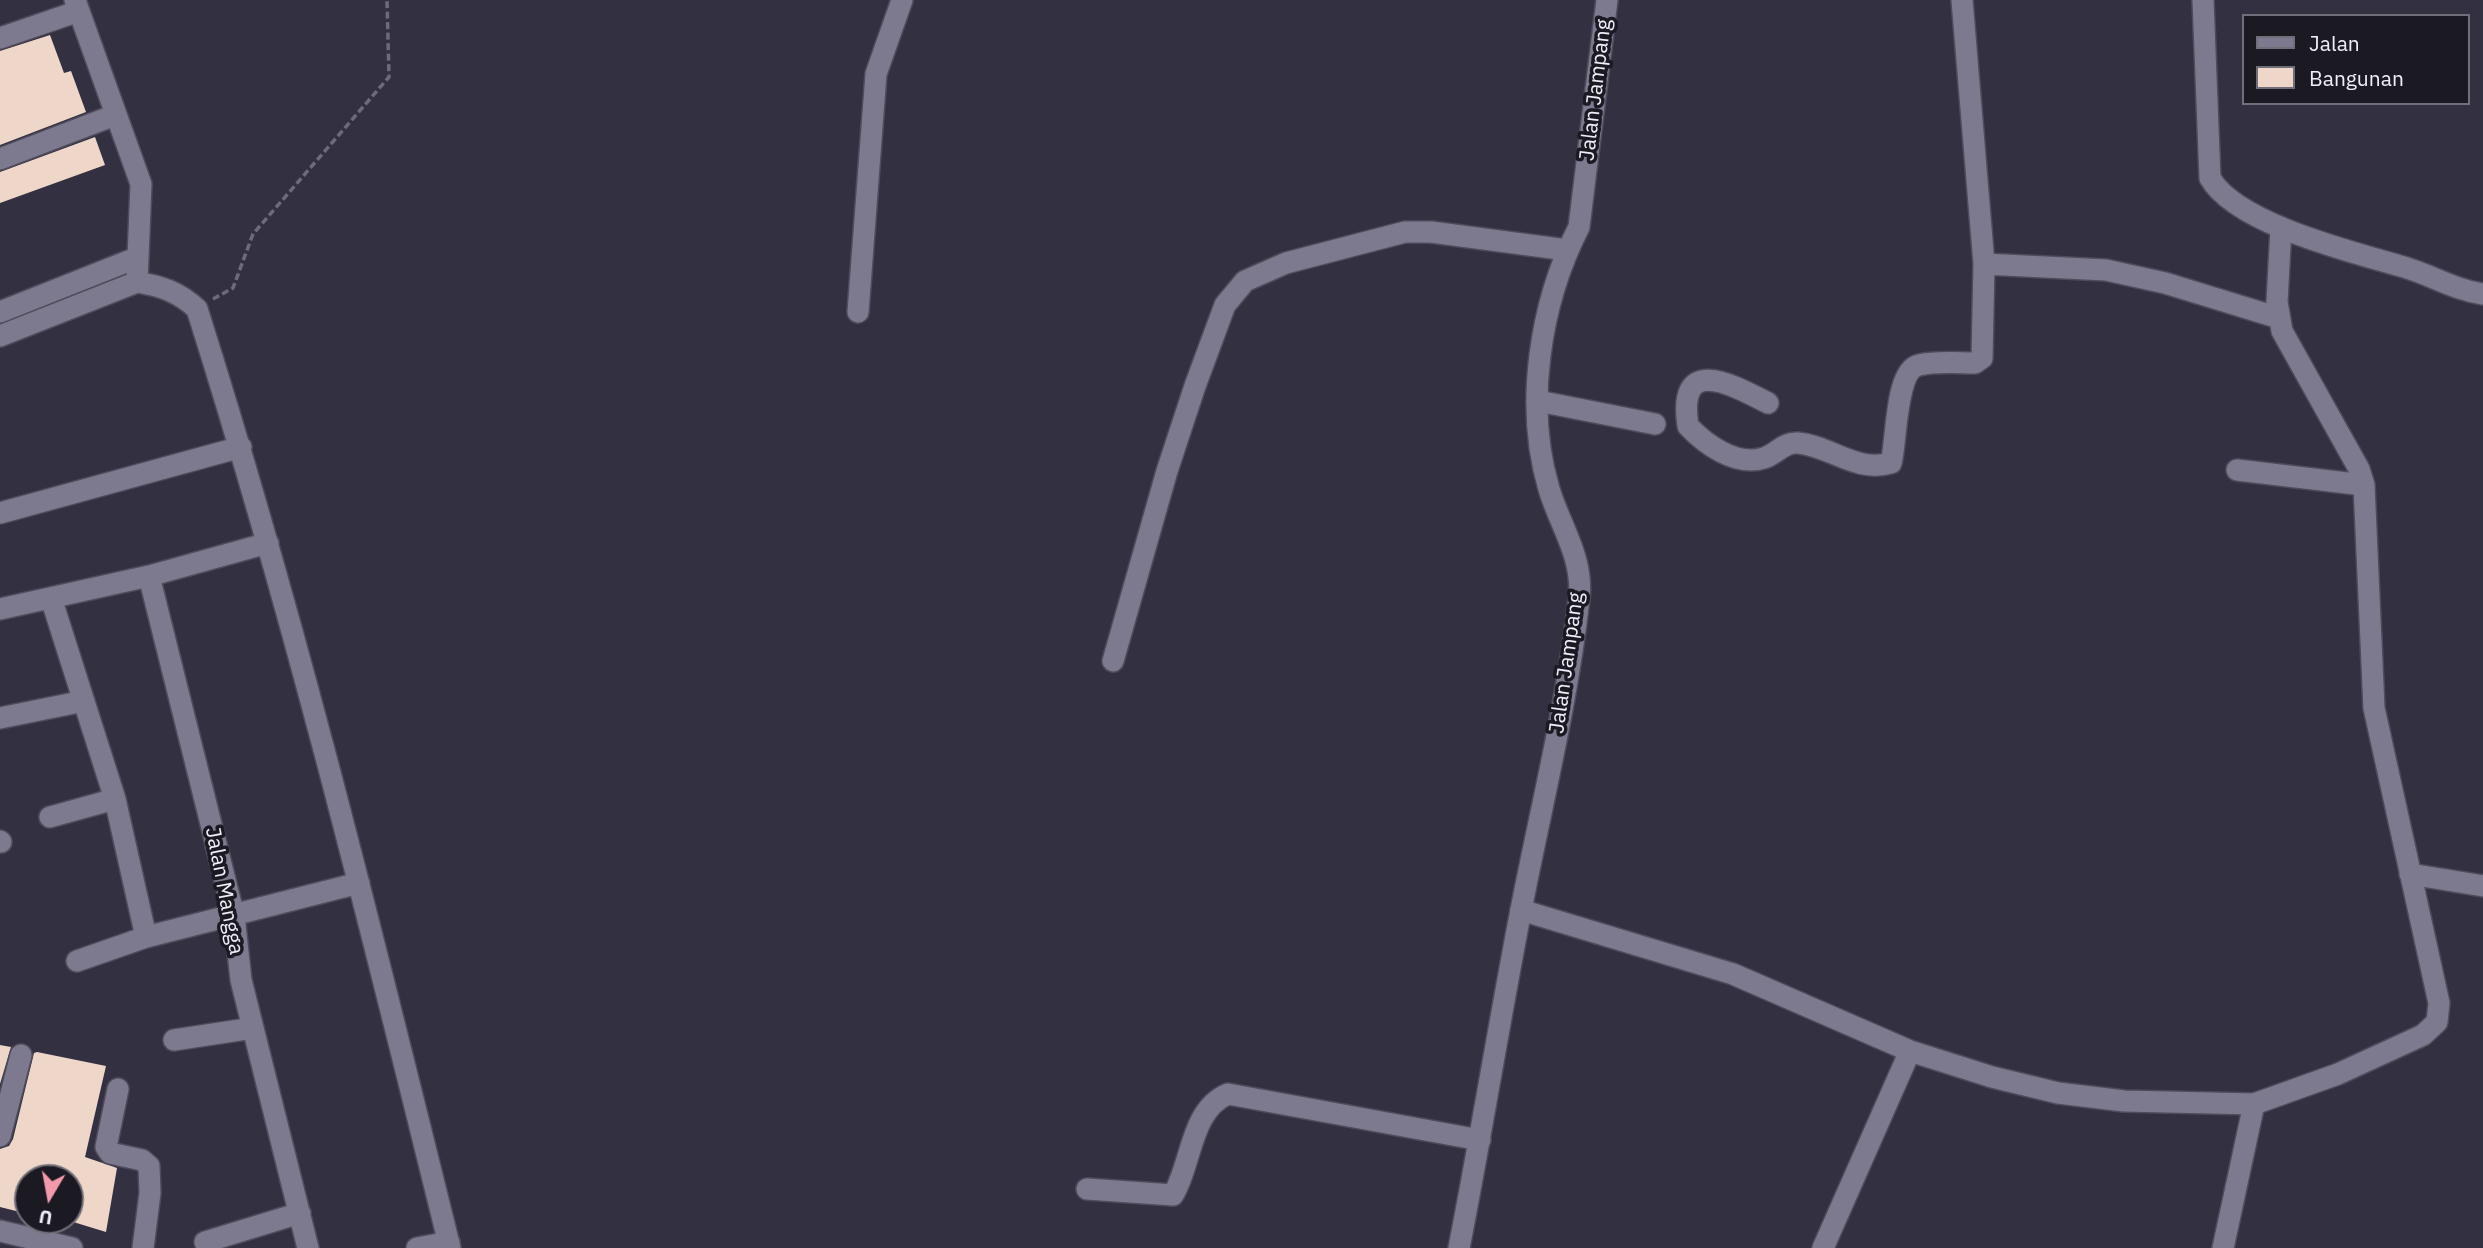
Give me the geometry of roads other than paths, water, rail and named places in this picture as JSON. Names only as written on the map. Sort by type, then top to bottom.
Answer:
[{"type":"street","points":[[858,312],[876,74],[902,0]]},
{"type":"street","name":"Jalan Jampang","points":[[1459,1248],[1521,910],[1547,791],[1579,595],[1575,551],[1556,509],[1541,455],[1538,401],[1542,340],[1567,250],[1579,227],[1607,0]]},
{"type":"street","points":[[1769,403],[1731,384],[1702,379],[1692,384],[1688,395],[1688,426],[1717,450],[1751,460],[1766,458],[1787,443],[1798,443],[1846,461],[1873,466],[1891,463],[1904,381],[1910,368],[1919,365],[1975,363],[1982,358],[1984,264],[1962,0]]},
{"type":"street","points":[[2203,0],[2210,178],[2226,196],[2281,228],[2411,269],[2451,287],[2483,294]]},
{"type":"street","points":[[0,38],[77,6],[141,184],[137,282]]},
{"type":"street","points":[[0,159],[116,115]]},
{"type":"street","points":[[1521,910],[1733,974],[1910,1051],[1992,1077],[2058,1093],[2124,1101],[2254,1104],[2423,1035],[2437,1022],[2439,1003],[2374,708],[2364,485],[2359,469],[2282,331],[2279,318],[2281,228]]},
{"type":"street","points":[[1113,661],[1163,483],[1195,386],[1225,305],[1245,281],[1286,263],[1405,232],[1431,232],[1567,250]]},
{"type":"street","points":[[0,312],[136,258]]},
{"type":"street","points":[[1984,264],[2106,270],[2165,284],[2279,318]]},
{"type":"street","points":[[0,336],[137,282],[159,285],[183,296],[197,309],[268,543],[359,883],[450,1245],[417,1248]]},
{"type":"street","points":[[1538,401],[1656,424]]},
{"type":"street","points":[[0,513],[241,447]]},
{"type":"street","points":[[2237,470],[2364,485]]},
{"type":"street","points":[[0,609],[149,576],[268,543]]},
{"type":"street","name":"Jalan Mangga","points":[[149,576],[234,916],[241,980],[309,1248]]},
{"type":"street","points":[[51,598],[115,799],[146,937]]},
{"type":"street","points":[[0,718],[84,701]]},
{"type":"street","points":[[50,817],[115,799]]},
{"type":"street","points":[[2410,874],[2483,886]]},
{"type":"street","points":[[77,961],[146,937],[359,883]]},
{"type":"street","points":[[174,1040],[253,1028]]},
{"type":"street","points":[[1823,1248],[1910,1051]]},
{"type":"street","points":[[0,1136],[22,1055]]},
{"type":"street","points":[[118,1089],[106,1147],[110,1153],[142,1160],[149,1166],[150,1193],[144,1248]]},
{"type":"street","points":[[1087,1189],[1173,1195],[1201,1123],[1218,1099],[1232,1093],[1480,1140]]},
{"type":"street","points":[[2224,1248],[2254,1104]]},
{"type":"street","points":[[205,1242],[300,1213]]},
{"type":"street","points":[[0,1231],[72,1248]]}]
